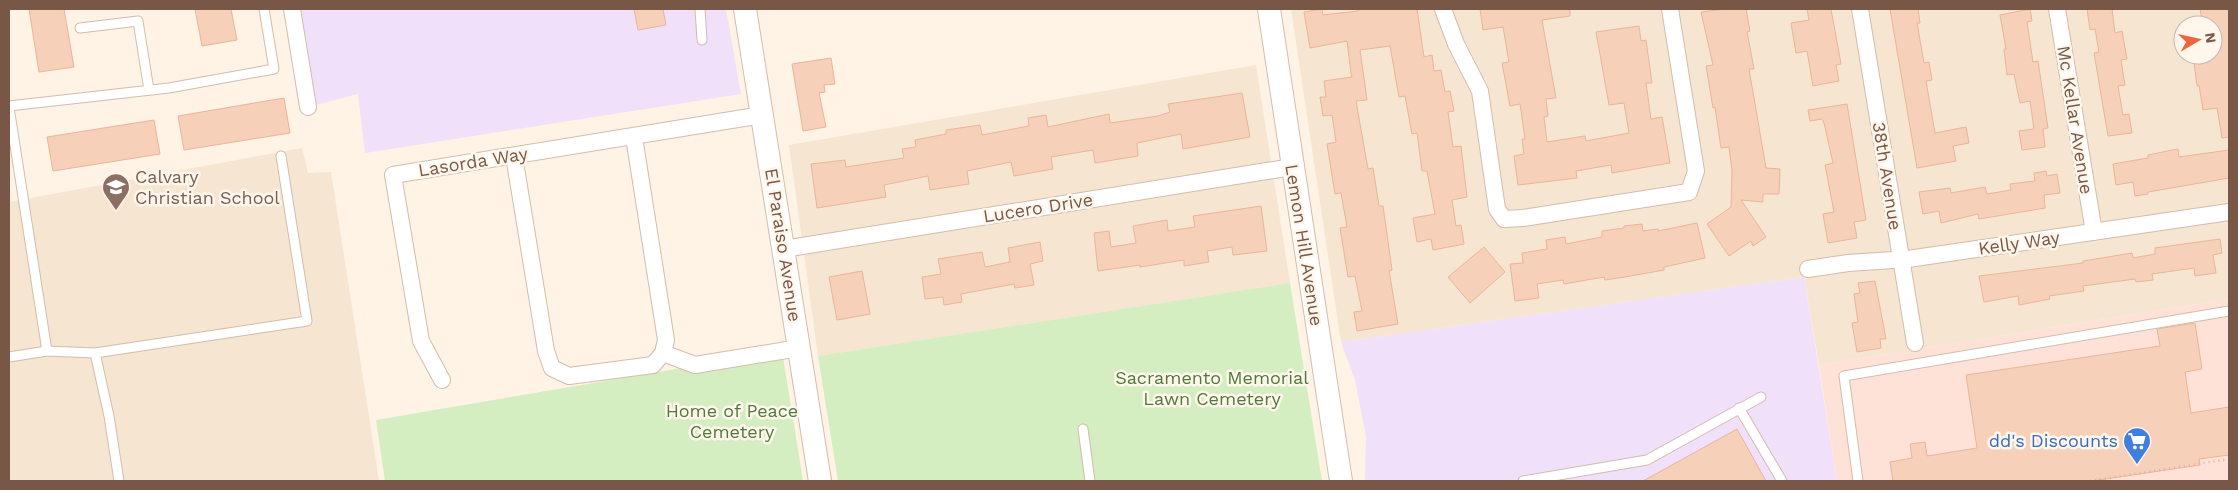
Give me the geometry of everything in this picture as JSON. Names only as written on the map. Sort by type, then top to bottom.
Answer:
[{"type":"street","points":[[292,9],[308,107]]},
{"type":"street","name":"El Paraiso Avenue","points":[[745,9],[820,481]]},
{"type":"street","name":"Lemon Hill Avenue","points":[[1269,9],[1341,481]]},
{"type":"street","points":[[1443,9],[1456,44],[1480,91],[1498,209],[1504,219],[1523,218],[1689,192],[1696,171],[1670,9]]},
{"type":"street","name":"38th Avenue","points":[[1860,9],[1915,343]]},
{"type":"street","name":"Mc Kellar Avenue","points":[[2057,9],[2094,232]]},
{"type":"street","name":"Lasorda Way","points":[[442,380],[421,341],[393,176],[762,115]]},
{"type":"street","points":[[514,156],[546,351],[552,368],[569,376],[653,364],[663,353],[666,340],[634,137]]},
{"type":"street","name":"Lucero Drive","points":[[784,249],[1292,166]]},
{"type":"street","name":"Kelly Way","points":[[1808,269],[1848,263],[1900,260],[2229,212]]},
{"type":"street","points":[[663,353],[695,365],[799,348]]},
{"type":"lane","points":[[46,351],[9,106],[149,90],[274,69],[264,9]]},
{"type":"lane","points":[[700,9],[702,40]]},
{"type":"lane","points":[[80,28],[138,21],[149,90]]},
{"type":"lane","points":[[9,357],[46,351],[95,353],[307,321],[281,156]]},
{"type":"lane","points":[[1858,481],[1844,376],[2229,311]]},
{"type":"lane","points":[[95,353],[109,416],[119,481]]},
{"type":"lane","points":[[1523,481],[1647,460],[1760,397]]},
{"type":"lane","points":[[1739,408],[1782,481]]},
{"type":"lane","points":[[1083,429],[1090,481]]},
{"type":"path","points":[[2090,481],[2229,459]]},
{"type":"shaded area","points":[[295,9],[726,9],[741,94],[365,153],[358,94],[308,107]]},
{"type":"shaded area","points":[[1291,9],[2229,9],[2229,299],[1819,365],[1804,277],[1341,342]]},
{"type":"shaded area","points":[[1256,65],[1290,283],[818,356],[789,145]]},
{"type":"shaded area","points":[[302,148],[308,173],[331,172],[379,481],[9,481],[9,202]]},
{"type":"shaded area","points":[[1804,277],[1837,481],[1365,481],[1366,436],[1355,380],[1341,342]]},
{"type":"shaded area","points":[[2229,299],[2229,481],[1837,481],[1819,365]]},
{"type":"green space","name":"Sacramento Memorial Lawn Cemetery","points":[[1290,283],[1322,481],[838,481],[818,356]]},
{"type":"green space","name":"Home of Peace Cemetery","points":[[782,351],[803,481],[385,481],[376,420]]},
{"type":"building","points":[[29,9],[64,9],[74,67],[39,72]]},
{"type":"building","points":[[195,9],[231,9],[237,40],[202,46]]},
{"type":"building","points":[[634,9],[663,9],[666,25],[638,30]]},
{"type":"building","points":[[1322,9],[1323,15],[1358,11],[1358,9],[1417,9],[1424,57],[1432,55],[1434,71],[1441,70],[1445,92],[1450,91],[1454,111],[1448,112],[1453,147],[1461,146],[1467,197],[1452,200],[1456,226],[1461,225],[1464,244],[1433,250],[1431,239],[1417,242],[1413,218],[1435,214],[1427,171],[1422,171],[1417,133],[1412,134],[1405,96],[1399,97],[1390,46],[1360,50],[1367,100],[1356,101],[1368,169],[1373,168],[1379,206],[1383,206],[1392,270],[1389,271],[1398,324],[1357,331],[1354,312],[1362,311],[1355,276],[1348,277],[1340,228],[1347,227],[1341,193],[1335,194],[1327,144],[1336,142],[1332,115],[1323,116],[1320,97],[1326,97],[1324,81],[1352,77],[1347,41],[1310,48],[1304,12]]},
{"type":"building","points":[[1480,9],[1570,9],[1570,16],[1542,20],[1556,98],[1546,99],[1548,116],[1544,117],[1547,142],[1585,136],[1586,141],[1629,133],[1624,103],[1609,105],[1596,32],[1639,26],[1641,41],[1646,40],[1652,83],[1646,83],[1651,119],[1662,117],[1670,163],[1612,173],[1611,165],[1576,171],[1577,178],[1518,185],[1514,156],[1524,154],[1522,139],[1525,139],[1520,104],[1510,106],[1502,63],[1509,62],[1503,27],[1483,30]]},
{"type":"building","points":[[1746,9],[1750,31],[1747,32],[1754,69],[1749,69],[1766,168],[1780,169],[1779,194],[1763,194],[1763,202],[1741,200],[1766,237],[1753,246],[1751,241],[1729,256],[1707,224],[1731,207],[1732,171],[1729,147],[1721,148],[1715,107],[1713,108],[1706,66],[1713,65],[1701,12]]},
{"type":"building","points":[[1807,9],[1831,9],[1841,64],[1836,65],[1839,81],[1813,86],[1807,51],[1796,53],[1791,23],[1809,20]]},
{"type":"building","points":[[1890,9],[1918,9],[1920,23],[1917,23],[1924,63],[1929,62],[1932,80],[1926,81],[1935,133],[1966,127],[1969,143],[1953,146],[1956,161],[1917,168]]},
{"type":"building","points":[[2030,9],[2032,21],[2027,22],[2033,62],[2038,61],[2048,128],[2043,129],[2045,147],[2022,150],[2019,131],[2034,129],[2030,101],[2020,103],[2014,74],[2007,75],[2004,49],[2006,49],[2000,15]]},
{"type":"building","points":[[2087,9],[2112,9],[2115,33],[2122,31],[2127,59],[2121,60],[2125,85],[2118,86],[2123,115],[2129,114],[2132,133],[2108,136],[2094,53],[2099,52],[2095,29],[2090,30]]},
{"type":"building","points":[[2200,9],[2229,9],[2229,137],[2222,138],[2217,108],[2203,110],[2194,65],[2223,65],[2223,15],[2201,15]]},
{"type":"building","points":[[831,58],[835,84],[824,85],[825,92],[819,93],[826,127],[803,131],[792,64]]},
{"type":"building","points":[[1242,93],[1250,137],[1183,149],[1181,134],[1137,143],[1138,156],[1095,163],[1093,150],[1051,157],[1053,169],[1014,176],[1011,162],[967,171],[969,184],[930,190],[928,176],[884,185],[886,197],[817,208],[811,164],[845,160],[846,167],[904,158],[902,149],[916,147],[915,140],[946,134],[946,130],[980,125],[982,135],[1029,126],[1028,118],[1046,115],[1048,127],[1109,114],[1110,123],[1158,116],[1170,112],[1168,104]]},
{"type":"building","points":[[284,98],[290,133],[184,150],[178,116]]},
{"type":"building","points":[[1847,104],[1866,220],[1854,222],[1857,238],[1828,243],[1823,214],[1834,212],[1825,165],[1833,163],[1824,123],[1822,119],[1810,121],[1808,110]]},
{"type":"building","points":[[154,120],[160,154],[53,171],[47,137]]},
{"type":"building","points":[[2178,149],[2179,157],[2229,150],[2229,178],[2135,196],[2133,182],[2116,185],[2113,164],[2148,158],[2148,155]]},
{"type":"building","points":[[2046,171],[2047,176],[2057,174],[2060,193],[2044,195],[2045,208],[1979,219],[1978,214],[1941,223],[1939,211],[1923,214],[1919,192],[1950,188],[1951,193],[1985,187],[1987,194],[2011,190],[2010,184],[2035,181],[2034,173]]},
{"type":"building","points":[[1261,206],[1267,251],[1233,255],[1232,247],[1207,251],[1209,262],[1184,266],[1184,260],[1098,271],[1094,233],[1109,231],[1111,247],[1136,243],[1133,226],[1167,220],[1168,231],[1195,227],[1193,216]]},
{"type":"building","points":[[1697,223],[1705,258],[1664,267],[1664,270],[1625,277],[1605,280],[1604,277],[1564,284],[1563,280],[1537,284],[1539,298],[1515,301],[1510,264],[1523,263],[1522,253],[1547,249],[1546,240],[1565,237],[1566,244],[1602,237],[1602,231],[1624,228],[1624,226],[1642,224],[1643,231],[1658,229],[1658,231]]},
{"type":"building","points":[[2220,239],[2222,253],[2213,255],[2216,273],[2195,276],[2194,268],[2152,274],[2153,280],[2136,282],[2135,279],[2083,286],[2084,291],[2049,296],[2050,299],[2019,305],[2018,296],[1984,302],[1979,276],[2083,263],[2083,261],[2132,253],[2133,258],[2155,254],[2155,248]]},
{"type":"building","points":[[1040,242],[1043,261],[1030,264],[1034,285],[1015,288],[1014,284],[961,294],[962,302],[944,305],[943,297],[925,299],[922,277],[941,274],[938,259],[982,252],[985,267],[1010,262],[1008,248]]},
{"type":"building","points":[[1484,247],[1505,272],[1470,303],[1448,277]]},
{"type":"building","points":[[862,271],[870,314],[837,320],[829,277]]},
{"type":"building","points":[[1875,281],[1886,339],[1880,339],[1881,348],[1857,352],[1852,323],[1858,322],[1854,294],[1860,293],[1858,283]]},
{"type":"building","points":[[2195,323],[2202,369],[2185,372],[2191,413],[2229,407],[2229,455],[2199,459],[2200,465],[2092,481],[1893,481],[1890,462],[1912,458],[1910,444],[1925,442],[1927,456],[1977,448],[1966,375],[2160,346],[2157,329]]},
{"type":"building","points":[[1737,429],[1766,481],[1643,481]]},
{"type":"place","name":"Calvary Christian School","points":[[116,211]]},
{"type":"place","name":"dd's Discounts","points":[[2137,465]]}]
